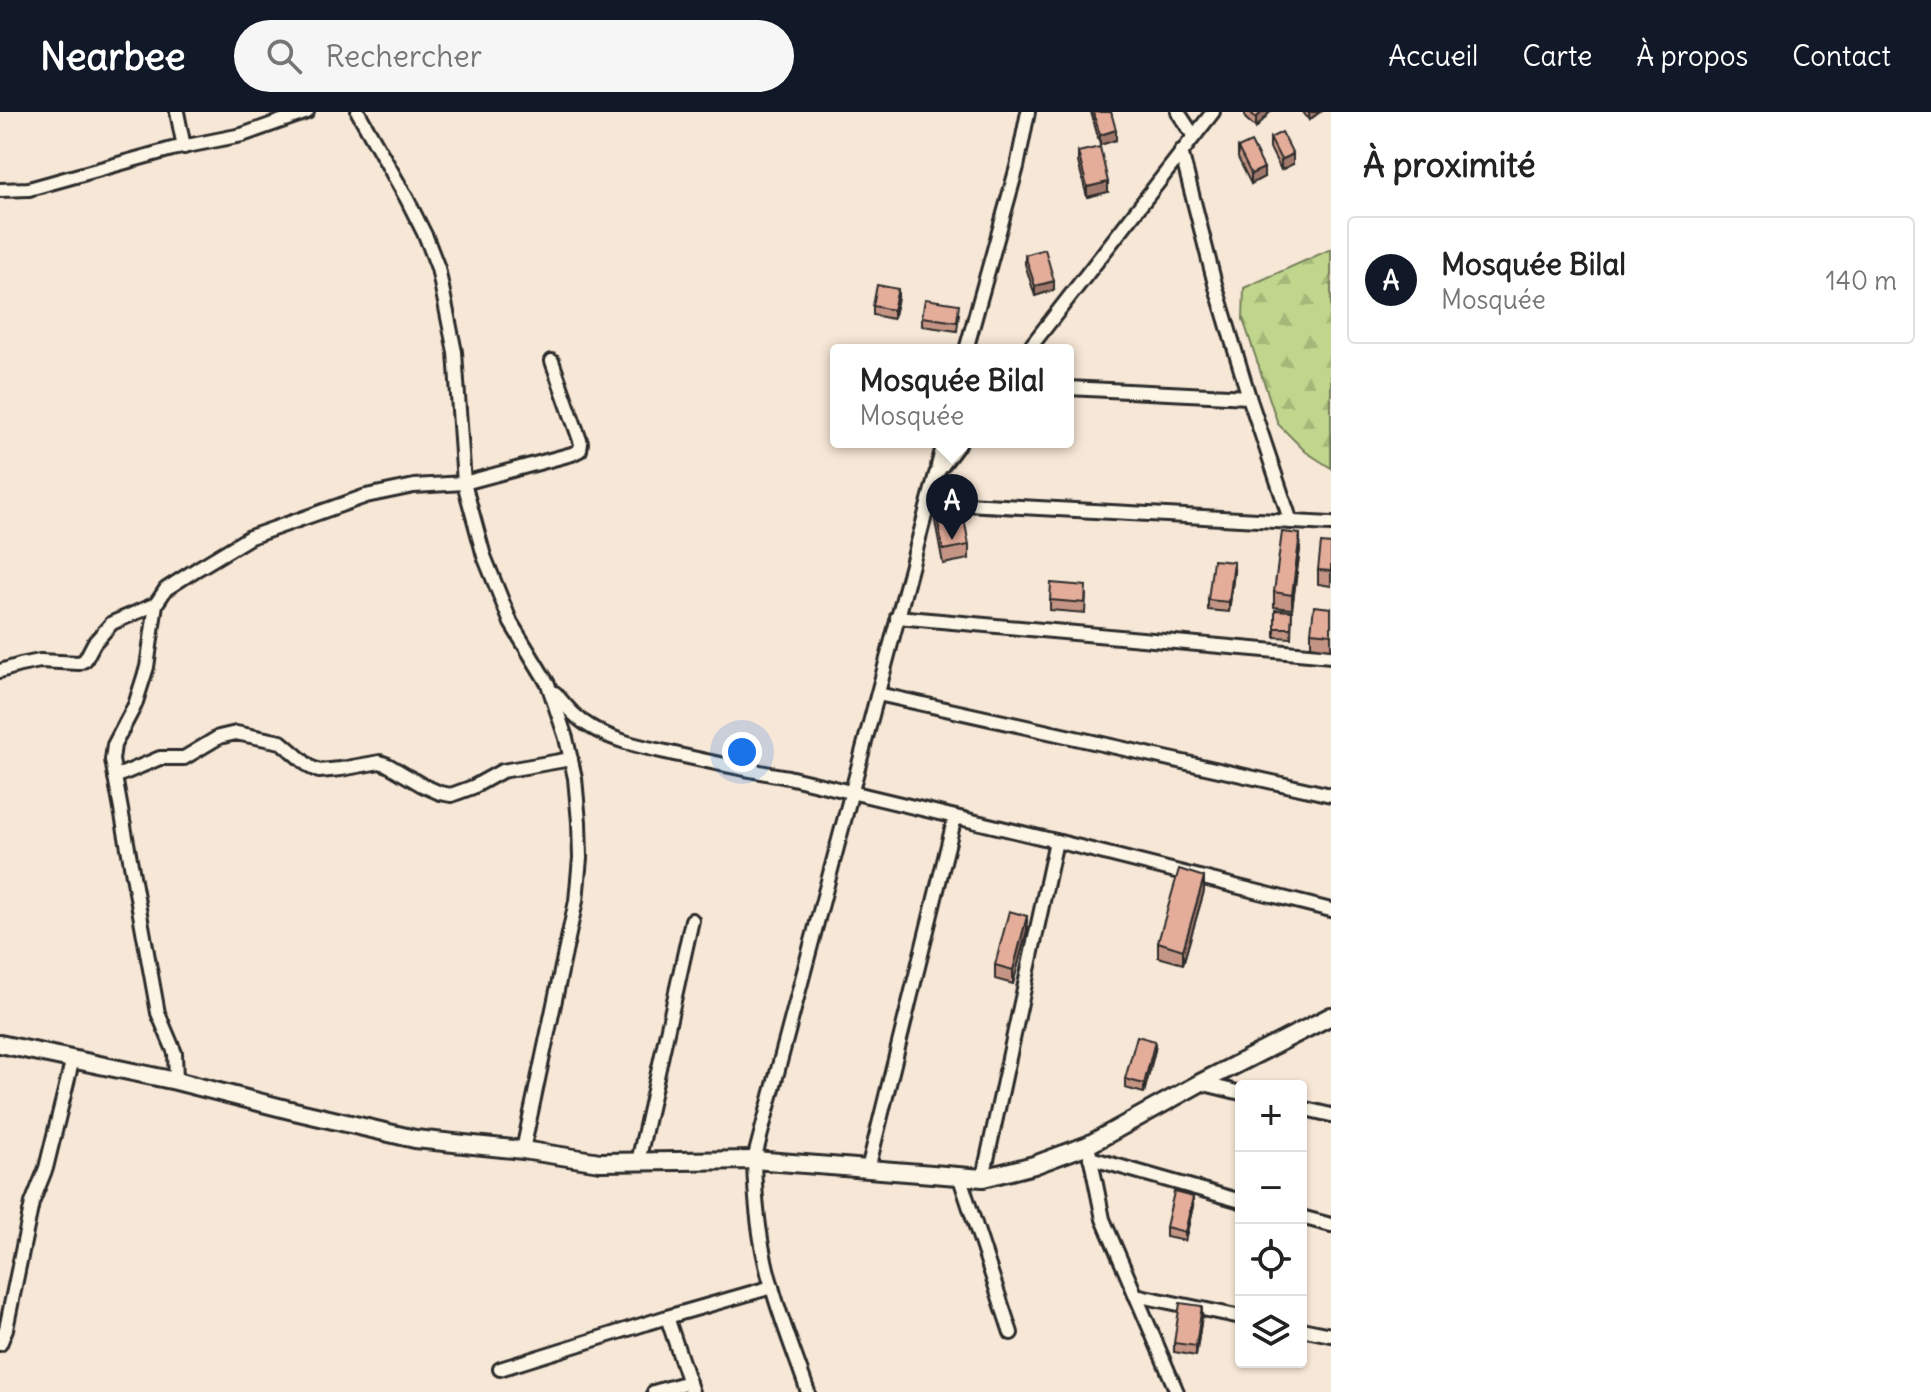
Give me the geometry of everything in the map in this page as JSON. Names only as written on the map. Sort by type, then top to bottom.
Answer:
[{"type":"main road","points":[[0,1044],[176,1081],[415,1139],[523,1150],[600,1162],[754,1160],[983,1178],[1089,1151],[1200,1083],[1331,1016]]},
{"type":"street","points":[[177,112],[184,147]]},
{"type":"street","points":[[0,190],[29,189],[184,147],[242,135],[307,112]]},
{"type":"street","points":[[358,112],[407,199],[438,268],[455,352],[464,483],[484,556],[511,623],[548,684],[580,720],[612,737],[644,747],[788,777],[1331,910]]},
{"type":"street","points":[[968,344],[1017,167],[1028,112]]},
{"type":"street","points":[[1178,112],[1193,135]]},
{"type":"street","points":[[1033,344],[1213,112]]},
{"type":"street","points":[[1181,151],[1215,284],[1291,522]]},
{"type":"street","points":[[176,1081],[175,1053],[158,1013],[112,760],[114,745],[135,705],[147,667],[156,604],[166,589],[250,537],[366,496],[414,486],[464,483],[580,450],[581,443],[552,361]]},
{"type":"street","points":[[1074,388],[1249,397]]},
{"type":"street","points":[[808,1392],[762,1249],[755,1203],[754,1160],[942,448]]},
{"type":"street","points":[[936,474],[956,448]]},
{"type":"street","points":[[929,502],[1331,524]]},
{"type":"street","points":[[0,671],[40,661],[79,663],[85,660],[94,643],[112,623],[156,604]]},
{"type":"street","points":[[897,617],[1331,656]]},
{"type":"street","points":[[523,1150],[576,901],[580,858],[571,759],[548,684]]},
{"type":"street","points":[[878,694],[1331,795]]},
{"type":"street","points":[[115,777],[160,758],[184,758],[219,737],[236,733],[281,742],[319,771],[380,762],[422,785],[451,795],[502,771],[571,759]]},
{"type":"street","points":[[868,1169],[955,817]]},
{"type":"street","points":[[983,1178],[1056,841]]},
{"type":"street","points":[[638,1162],[692,920]]},
{"type":"street","points":[[0,1344],[6,1329],[32,1203],[46,1168],[73,1058]]},
{"type":"street","points":[[1200,1083],[1235,1092]]},
{"type":"street","points":[[1307,1109],[1331,1115]]},
{"type":"street","points":[[1177,1392],[1103,1219],[1089,1151],[1235,1199]]},
{"type":"street","points":[[959,1175],[1011,1333]]},
{"type":"street","points":[[1307,1219],[1331,1225]]},
{"type":"street","points":[[500,1369],[772,1287]]},
{"type":"street","points":[[1135,1295],[1235,1316]]},
{"type":"street","points":[[654,1392],[691,1387],[667,1317]]},
{"type":"street","points":[[1307,1330],[1331,1335]]},
{"type":"green space","points":[[1331,249],[1331,468],[1306,452],[1278,424],[1243,319],[1244,288]]},
{"type":"building","points":[[1093,112],[1111,112],[1116,130],[1100,135]]},
{"type":"building","points":[[1282,132],[1293,154],[1281,160],[1270,138]]},
{"type":"building","points":[[1251,142],[1264,168],[1251,174],[1238,148]]},
{"type":"building","points":[[1100,147],[1108,182],[1087,187],[1078,152]]},
{"type":"building","points":[[1045,249],[1054,281],[1035,286],[1025,255]]},
{"type":"building","points":[[877,285],[898,289],[893,310],[873,306]]},
{"type":"building","points":[[925,299],[959,304],[957,322],[922,317]]},
{"type":"building","points":[[961,502],[969,545],[943,550],[935,506]]},
{"type":"building","points":[[1282,532],[1300,534],[1292,595],[1274,592]]},
{"type":"building","points":[[1321,543],[1331,544],[1331,571],[1318,570]]},
{"type":"building","points":[[1213,560],[1234,562],[1229,602],[1208,600]]},
{"type":"building","points":[[1051,583],[1086,586],[1085,603],[1050,600]]},
{"type":"building","points":[[1314,606],[1331,608],[1331,634],[1311,632]]},
{"type":"building","points":[[1275,610],[1292,611],[1291,628],[1275,628]]},
{"type":"building","points":[[1179,869],[1204,877],[1183,950],[1158,942]]},
{"type":"building","points":[[1009,911],[1027,916],[1013,970],[995,965]]},
{"type":"building","points":[[1137,1036],[1155,1041],[1144,1084],[1125,1079]]},
{"type":"building","points":[[1174,1192],[1193,1197],[1185,1232],[1166,1227]]},
{"type":"building","points":[[1180,1303],[1202,1306],[1196,1346],[1174,1343]]},
{"type":"place","name":"Mosquée Bilal","points":[[952,540]]}]
